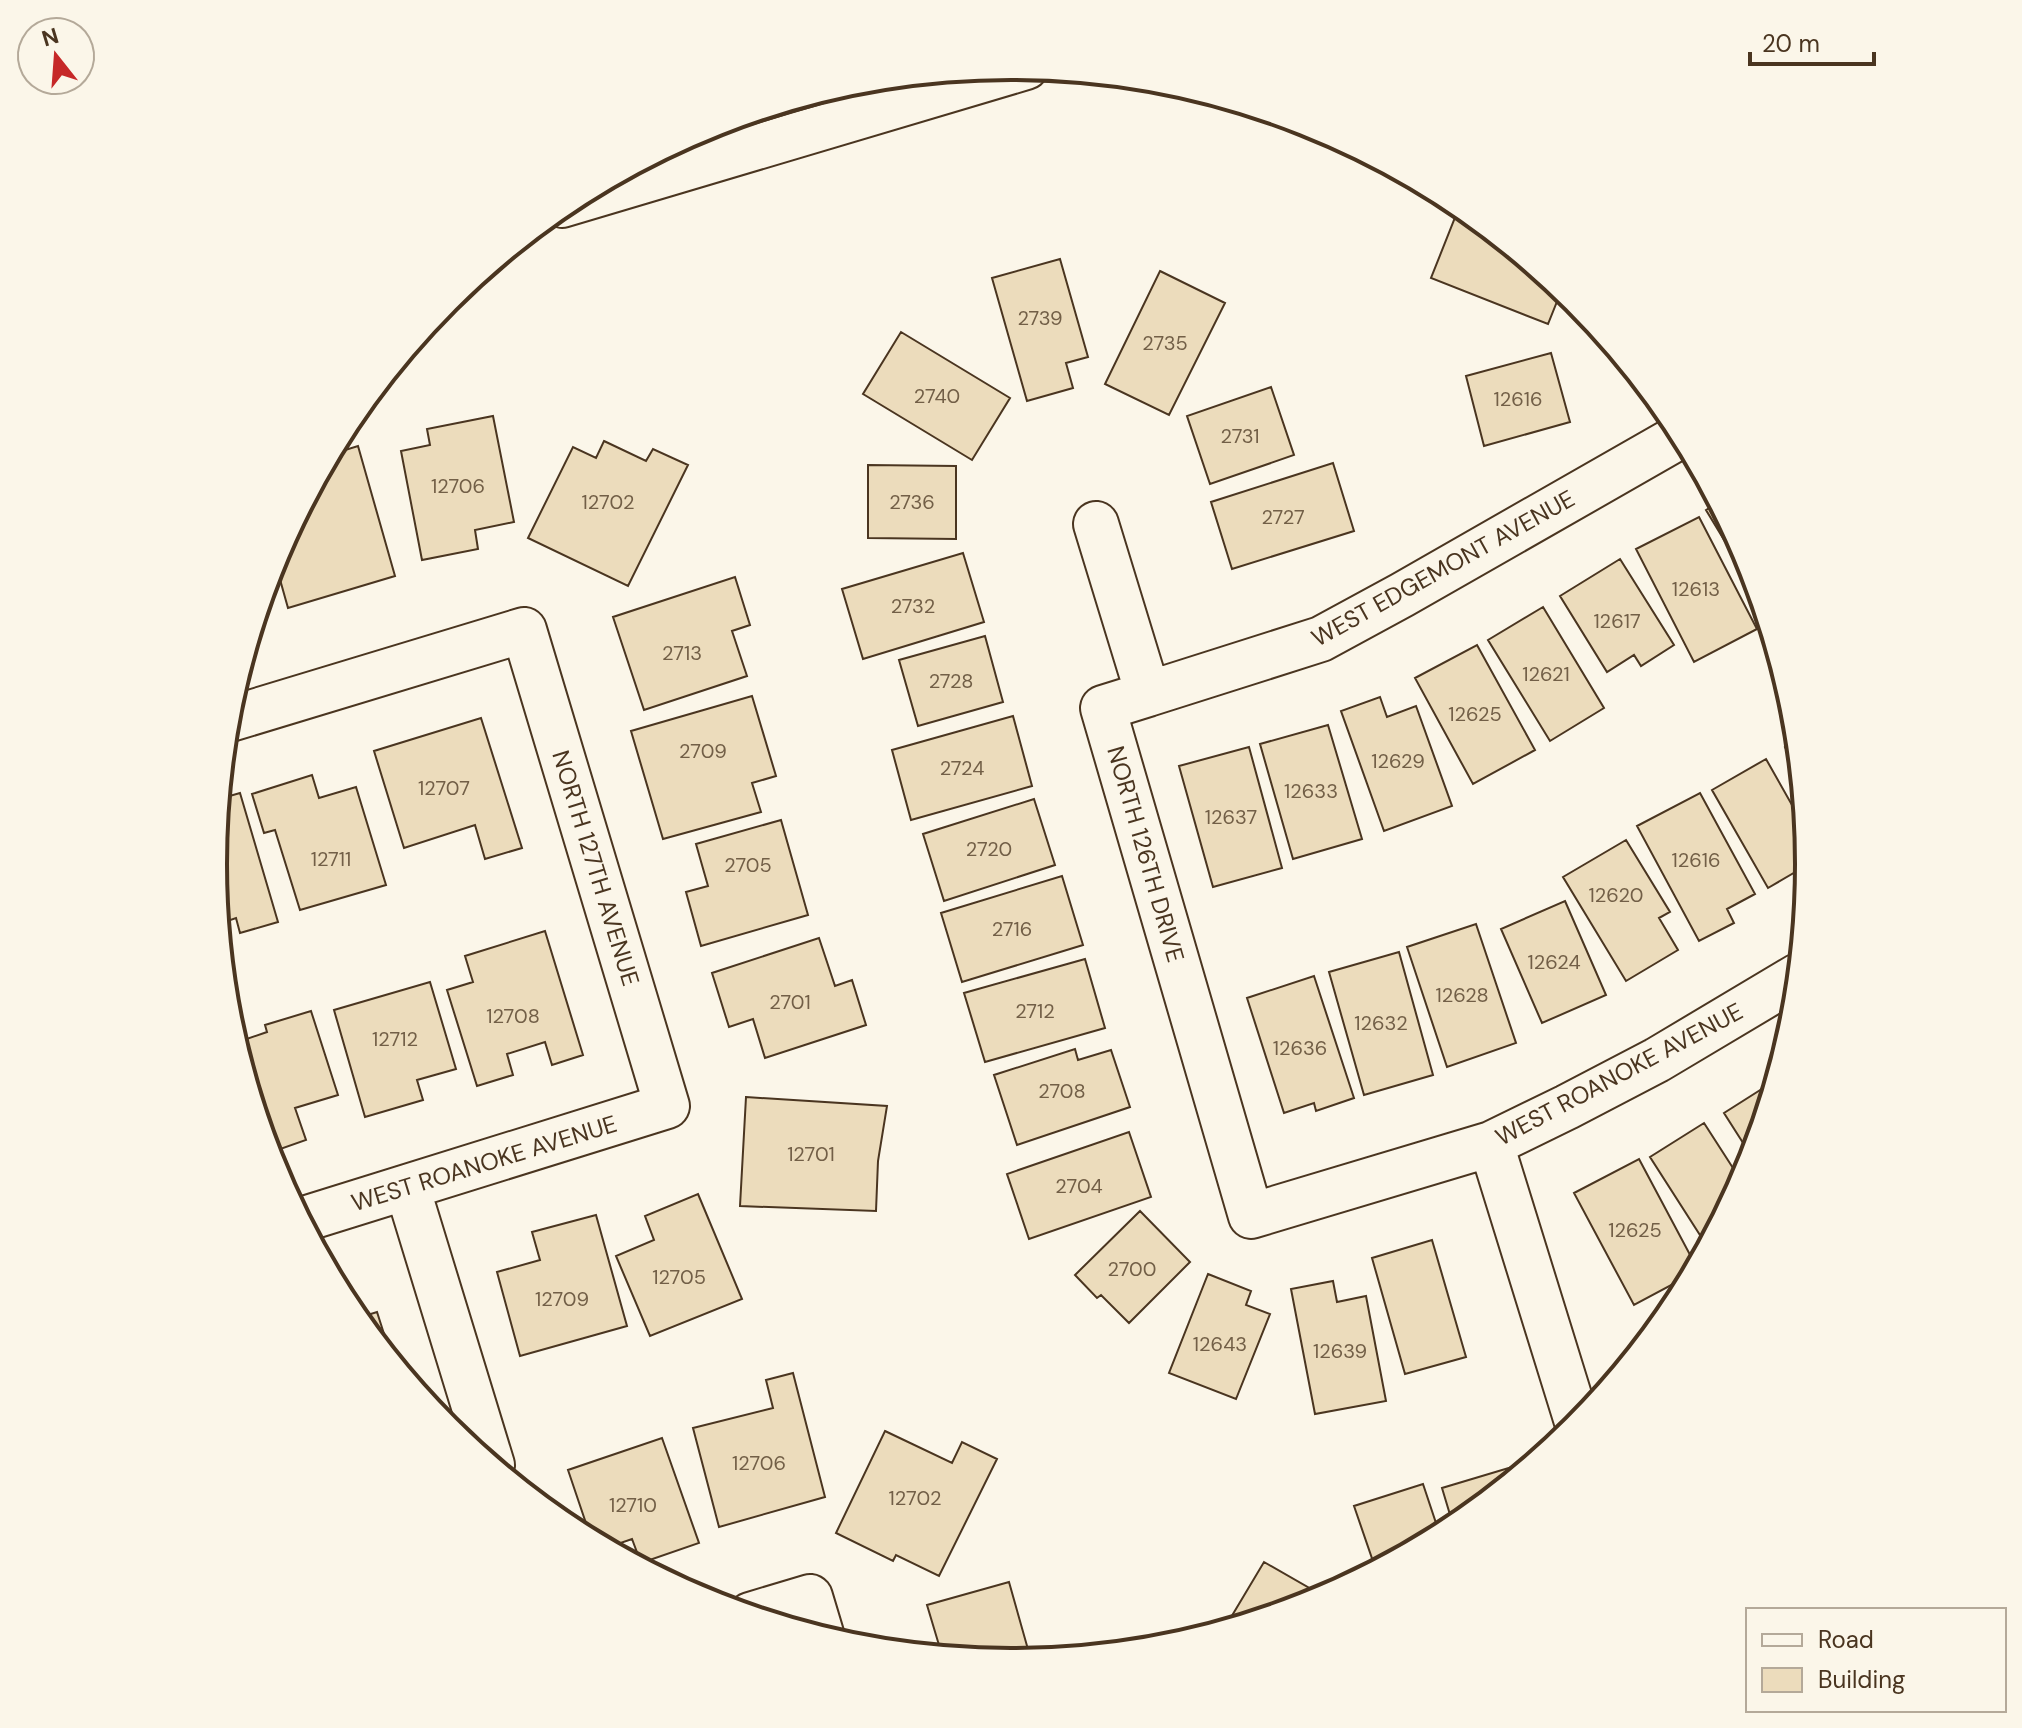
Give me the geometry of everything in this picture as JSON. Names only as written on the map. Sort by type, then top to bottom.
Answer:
[{"type":"street","points":[[609,191],[978,81]]},
{"type":"street","name":"WEST EDGEMONT AVENUE","points":[[1148,694],[1321,639],[1671,441]]},
{"type":"street","points":[[1096,524],[1148,694]]},
{"type":"street","name":"NORTH 127TH AVENUE","points":[[241,716],[524,630],[667,1106]]},
{"type":"street","name":"NORTH 126TH DRIVE","points":[[1148,694],[1103,708],[1251,1216]]},
{"type":"street","name":"WEST ROANOKE AVENUE","points":[[1251,1216],[1491,1144],[1657,1060],[1785,984]]},
{"type":"street","name":"WEST ROANOKE AVENUE","points":[[311,1217],[667,1106]]},
{"type":"street","points":[[1491,1144],[1573,1409]]},
{"type":"street","points":[[407,1187],[486,1445]]},
{"type":"street","points":[[793,1616],[816,1617]]},
{"type":"building","points":[[1455,218],[1528,275],[1557,302],[1548,324],[1431,278]]},
{"type":"building","points":[[1060,259],[1088,357],[1066,363],[1073,388],[1027,401],[992,278]]},
{"type":"building","points":[[1160,271],[1225,303],[1169,415],[1105,384]]},
{"type":"building","points":[[901,332],[1010,398],[972,460],[863,394]]},
{"type":"building","points":[[1551,353],[1570,422],[1484,446],[1466,376]]},
{"type":"building","points":[[1271,387],[1294,455],[1210,484],[1187,416]]},
{"type":"building","points":[[493,416],[514,522],[475,530],[478,549],[422,560],[401,451],[430,445],[427,429]]},
{"type":"building","points":[[604,441],[646,461],[653,449],[688,465],[628,586],[528,538],[573,447],[596,458]]},
{"type":"building","points":[[358,446],[395,576],[288,608],[281,581],[308,517],[346,450]]},
{"type":"building","points":[[1333,463],[1354,531],[1232,569],[1211,502]]},
{"type":"building","points":[[868,465],[956,466],[956,539],[868,538]]},
{"type":"building","points":[[1709,508],[1725,541],[1706,510]]},
{"type":"building","points":[[1699,517],[1757,629],[1694,662],[1636,549]]},
{"type":"building","points":[[963,553],[984,622],[863,659],[842,589]]},
{"type":"building","points":[[1620,559],[1674,645],[1641,666],[1634,655],[1607,672],[1560,596]]},
{"type":"building","points":[[735,577],[750,625],[732,631],[747,676],[644,710],[613,617]]},
{"type":"building","points":[[1543,607],[1604,708],[1550,741],[1488,640]]},
{"type":"building","points":[[985,636],[1003,702],[918,726],[899,660]]},
{"type":"building","points":[[1477,645],[1535,750],[1473,784],[1415,678]]},
{"type":"building","points":[[752,696],[776,776],[752,783],[761,812],[663,839],[631,731]]},
{"type":"building","points":[[1380,697],[1387,717],[1416,706],[1452,806],[1384,831],[1341,711]]},
{"type":"building","points":[[1013,716],[1032,786],[911,820],[892,750]]},
{"type":"building","points":[[481,718],[522,848],[485,859],[475,825],[404,848],[374,751]]},
{"type":"building","points":[[1328,725],[1362,839],[1293,859],[1260,744]]},
{"type":"building","points":[[1249,747],[1282,868],[1213,887],[1179,766]]},
{"type":"building","points":[[1766,759],[1792,805],[1795,872],[1768,888],[1712,790]]},
{"type":"building","points":[[312,775],[319,798],[356,787],[386,885],[300,910],[275,830],[264,833],[252,794]]},
{"type":"building","points":[[240,793],[278,922],[240,933],[236,918],[230,920],[229,915],[227,864],[231,796]]},
{"type":"building","points":[[1700,793],[1755,894],[1727,909],[1734,923],[1699,941],[1637,826]]},
{"type":"building","points":[[1034,799],[1055,865],[944,901],[923,834]]},
{"type":"building","points":[[781,820],[808,915],[701,946],[686,892],[708,886],[696,844]]},
{"type":"building","points":[[1626,840],[1670,912],[1659,918],[1678,950],[1626,981],[1563,877]]},
{"type":"building","points":[[1062,876],[1083,945],[962,982],[941,913]]},
{"type":"building","points":[[1565,901],[1606,995],[1542,1023],[1501,929]]},
{"type":"building","points":[[1476,924],[1516,1043],[1447,1067],[1407,947]]},
{"type":"building","points":[[545,931],[583,1055],[552,1065],[545,1042],[507,1054],[513,1075],[477,1086],[447,990],[473,982],[465,956]]},
{"type":"building","points":[[819,938],[835,986],[852,980],[866,1025],[765,1058],[753,1019],[729,1027],[712,973]]},
{"type":"building","points":[[1399,952],[1433,1075],[1364,1095],[1329,972]]},
{"type":"building","points":[[1085,959],[1105,1028],[985,1062],[964,993]]},
{"type":"building","points":[[1314,976],[1354,1098],[1316,1111],[1314,1103],[1284,1113],[1247,998]]},
{"type":"building","points":[[430,982],[456,1069],[417,1080],[423,1100],[365,1117],[334,1010]]},
{"type":"building","points":[[311,1011],[338,1095],[295,1108],[306,1140],[281,1149],[247,1039],[267,1032],[265,1025]]},
{"type":"building","points":[[1075,1049],[1078,1060],[1111,1050],[1130,1107],[1017,1145],[994,1075]]},
{"type":"building","points":[[1761,1089],[1743,1143],[1724,1113]]},
{"type":"building","points":[[746,1097],[887,1106],[878,1161],[876,1211],[740,1206]]},
{"type":"building","points":[[1704,1123],[1733,1168],[1701,1236],[1650,1157]]},
{"type":"building","points":[[1129,1132],[1151,1197],[1029,1239],[1007,1174]]},
{"type":"building","points":[[1639,1159],[1690,1255],[1673,1284],[1634,1305],[1574,1193]]},
{"type":"building","points":[[698,1194],[742,1299],[650,1336],[616,1256],[654,1240],[645,1216]]},
{"type":"building","points":[[1140,1211],[1190,1262],[1129,1323],[1101,1295],[1097,1298],[1075,1275]]},
{"type":"building","points":[[596,1215],[627,1326],[520,1356],[497,1272],[540,1260],[532,1232]]},
{"type":"building","points":[[1432,1240],[1466,1357],[1405,1374],[1372,1258]]},
{"type":"building","points":[[1208,1274],[1251,1291],[1246,1305],[1270,1314],[1236,1399],[1169,1373]]},
{"type":"building","points":[[1333,1281],[1337,1302],[1366,1296],[1386,1401],[1315,1414],[1291,1289]]},
{"type":"building","points":[[377,1312],[384,1334],[370,1314]]},
{"type":"building","points":[[793,1373],[825,1497],[719,1527],[693,1428],[773,1408],[766,1380]]},
{"type":"building","points":[[885,1431],[952,1463],[962,1442],[997,1459],[939,1576],[896,1555],[893,1561],[836,1533]]},
{"type":"building","points":[[662,1438],[699,1543],[650,1560],[637,1553],[632,1539],[619,1543],[586,1523],[568,1470]]},
{"type":"building","points":[[1510,1467],[1450,1514],[1442,1488]]},
{"type":"building","points":[[1423,1484],[1436,1523],[1372,1559],[1354,1506]]},
{"type":"building","points":[[1264,1562],[1310,1588],[1263,1606],[1232,1615]]},
{"type":"building","points":[[1009,1582],[1027,1647],[939,1644],[927,1605]]}]
